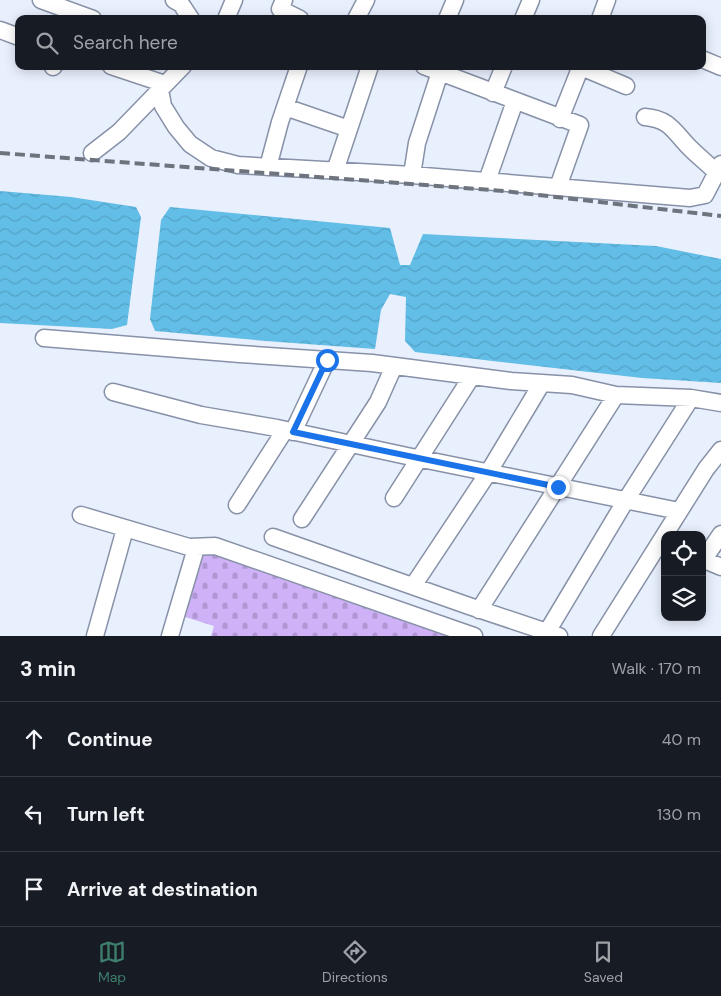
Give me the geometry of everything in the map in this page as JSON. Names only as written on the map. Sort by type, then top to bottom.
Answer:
[{"type":"street","points":[[41,0],[73,10]]},
{"type":"street","points":[[228,15],[234,0]]},
{"type":"street","points":[[284,0],[280,9],[292,15]]},
{"type":"street","points":[[358,15],[366,0]]},
{"type":"street","points":[[449,15],[455,0]]},
{"type":"street","points":[[525,15],[531,0]]},
{"type":"street","points":[[602,15],[608,0]]},
{"type":"street","points":[[181,1],[189,15]]},
{"type":"street","points":[[0,30],[15,36]]},
{"type":"street","points":[[706,61],[721,67]]},
{"type":"street","points":[[121,70],[163,87]]},
{"type":"street","points":[[92,153],[119,132],[179,70]]},
{"type":"street","points":[[268,167],[298,70]]},
{"type":"street","points":[[335,171],[369,70]]},
{"type":"street","points":[[412,175],[430,70]]},
{"type":"street","points":[[435,70],[580,126],[558,187]]},
{"type":"street","points":[[493,93],[502,70]]},
{"type":"street","points":[[560,119],[580,70]]},
{"type":"street","points":[[588,70],[626,86]]},
{"type":"street","points":[[163,87],[163,106],[176,127],[190,144],[211,158],[223,162],[268,167],[412,175],[690,198],[705,195],[719,168],[689,147],[674,128],[655,118],[645,117]]},
{"type":"street","points":[[487,181],[514,101]]},
{"type":"street","points":[[285,107],[349,129]]},
{"type":"street","points":[[44,338],[394,366],[472,376],[572,385],[616,395],[691,398],[721,403]]},
{"type":"street","points":[[237,505],[289,431],[327,360]]},
{"type":"street","points":[[302,519],[378,402],[394,366]]},
{"type":"street","points":[[394,498],[472,376]]},
{"type":"street","points":[[413,586],[488,473],[542,382]]},
{"type":"street","points":[[113,392],[201,415],[289,431],[679,511]]},
{"type":"street","points":[[479,610],[616,395]]},
{"type":"street","points":[[273,537],[479,610],[553,634],[626,500],[691,398]]},
{"type":"street","points":[[668,531],[706,469],[721,450]]},
{"type":"street","points":[[81,515],[189,547],[215,546],[474,636]]},
{"type":"street","points":[[95,636],[125,529]]},
{"type":"street","points":[[706,555],[721,534]]},
{"type":"street","points":[[601,636],[661,545]]},
{"type":"street","points":[[170,636],[196,548]]},
{"type":"street","points":[[706,560],[721,566]]},
{"type":"green space","points":[[212,552],[459,636],[211,636],[214,626],[182,616],[200,555]]},
{"type":"water","points":[[0,191],[71,197],[136,207],[141,217],[127,325],[112,329],[0,323]]},
{"type":"water","points":[[170,207],[390,228],[400,265],[410,265],[423,234],[656,246],[721,259],[721,383],[642,378],[415,352],[405,341],[406,297],[390,294],[381,310],[375,349],[155,331],[150,319],[161,220]]},
{"type":"railway","points":[[0,153],[504,191],[721,216]]},
{"type":"route","points":[[327,360],[293,432],[558,487]]}]
